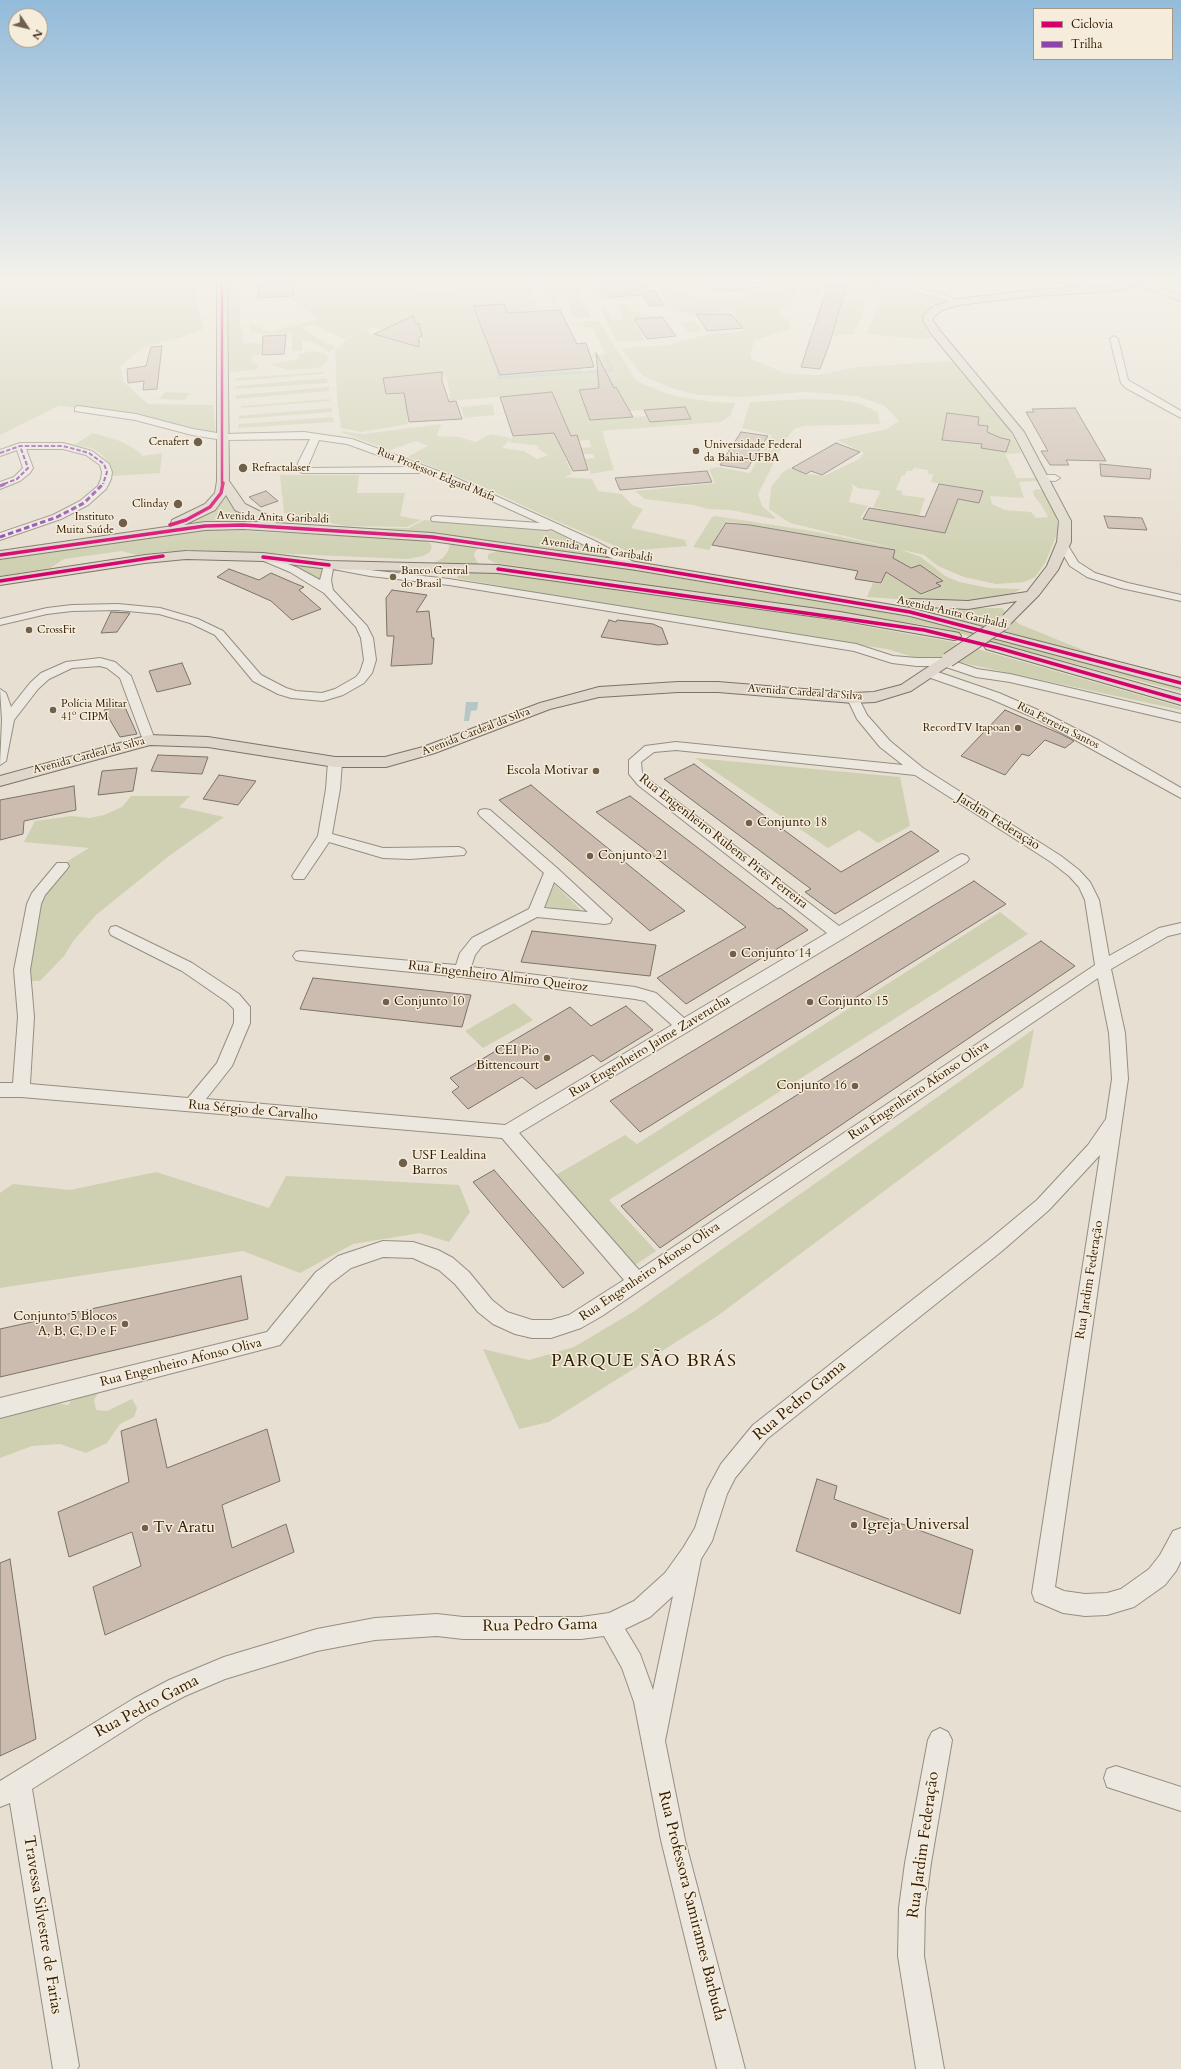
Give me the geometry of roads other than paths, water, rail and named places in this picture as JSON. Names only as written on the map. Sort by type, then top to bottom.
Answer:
[{"type":"main road","points":[[139,534],[186,520],[202,512],[216,500],[223,481],[223,378]]},
{"type":"main road","points":[[974,378],[1018,432],[1065,521],[1066,530],[1063,546]]},
{"type":"main road","points":[[223,481],[240,507],[247,512],[283,527]]},
{"type":"main road","name":"Avenida Anita Garibaldi","points":[[0,555],[139,534],[205,526],[283,527],[432,537],[636,566],[943,620],[1181,683]]},
{"type":"main road","points":[[263,557],[411,563],[430,560],[439,552],[440,544],[432,537]]},
{"type":"main road","points":[[498,569],[488,563],[484,556],[493,548],[502,546]]},
{"type":"main road","name":"Avenida Cardeal da Silva","points":[[0,781],[149,740],[208,742],[335,762],[368,763],[410,757],[545,706],[599,692],[678,687],[718,688],[853,698],[875,697],[894,693],[923,678],[1004,622],[1031,595],[1048,574],[1063,546]]},
{"type":"main road","name":"Avenida Anita Garibaldi","points":[[0,581],[164,556],[209,555],[263,557],[329,565],[498,569],[924,630],[984,644],[1181,700]]},
{"type":"main road","points":[[809,596],[944,605],[987,603],[1031,595]]},
{"type":"street","points":[[1123,378],[1124,381],[1129,386],[1181,415]]},
{"type":"street","name":"Rua Professor Edgard Mafa","points":[[78,408],[136,417],[192,432],[223,437],[291,434],[349,441],[425,470],[528,514],[636,566]]},
{"type":"street","points":[[316,436],[303,463],[302,469],[305,471],[425,470]]},
{"type":"street","points":[[0,453],[20,446],[51,445],[77,448],[98,458],[104,464],[107,472],[106,479],[102,487],[84,504],[70,511],[0,537]]},
{"type":"street","points":[[0,486],[25,473],[28,468],[20,446]]},
{"type":"street","points":[[1042,478],[1055,478]]},
{"type":"street","points":[[520,526],[528,514]]},
{"type":"street","points":[[436,519],[520,526],[555,527]]},
{"type":"street","points":[[0,533],[36,524]]},
{"type":"street","points":[[1063,546],[1074,564],[1091,575],[1125,586],[1181,598]]},
{"type":"street","points":[[0,622],[47,611],[72,608],[118,607],[160,611],[194,621],[219,633],[257,678],[268,685],[295,695],[323,697],[339,692],[360,680],[366,673],[370,660],[367,638],[361,626],[328,591],[294,570],[263,557]]},
{"type":"street","points":[[328,591],[325,580],[329,565]]},
{"type":"street","name":"Avenida Anita Garibaldi","points":[[329,565],[370,573],[449,582],[856,648],[892,659],[917,662],[947,661],[961,669],[976,673],[1024,681],[1181,718]]},
{"type":"street","name":"Avenida Anita Garibaldi","points":[[449,582],[458,573],[483,569]]},
{"type":"street","name":"Avenida Anita Garibaldi","points":[[892,659],[907,670],[923,678],[976,673]]},
{"type":"street","points":[[8,720],[34,686],[45,676],[70,665],[100,662],[111,665],[125,676],[149,740]]},
{"type":"street","name":"Rua Ferreira Santos","points":[[923,678],[995,696],[1042,716],[1095,744],[1181,794]]},
{"type":"street","points":[[0,693],[4,702],[8,720],[4,748],[0,761]]},
{"type":"street","name":"Jardim Federação","points":[[853,698],[861,716],[877,736],[918,771],[1056,859],[1074,873],[1085,885],[1092,900],[1103,967]]},
{"type":"street","name":"Rua Engenheiro Rubens Pires Ferreira","points":[[839,934],[643,782],[636,774],[634,766],[635,760],[650,749],[676,746],[918,771]]},
{"type":"street","points":[[300,876],[325,836],[333,789],[335,762]]},
{"type":"street","points":[[462,971],[468,953],[477,942],[534,912],[605,919],[485,813]]},
{"type":"street","points":[[325,836],[383,853],[410,854],[459,852]]},
{"type":"street","name":"Rua Engenheiro Jaime Zaverucha","points":[[507,1132],[962,860]]},
{"type":"street","points":[[21,1090],[26,1017],[22,970],[34,904],[39,893],[62,866]]},
{"type":"street","points":[[534,912],[552,871]]},
{"type":"street","name":"Rua Engenheiro Afonso Oliva","points":[[0,1408],[273,1339],[323,1278],[345,1262],[383,1249],[413,1250],[431,1256],[446,1264],[462,1278],[485,1306],[500,1318],[514,1325],[532,1329],[551,1329],[574,1322],[1103,967],[1164,932],[1181,928]]},
{"type":"street","points":[[116,931],[187,967],[233,998],[242,1007],[242,1023],[224,1066],[191,1106]]},
{"type":"street","name":"Rua Engenheiro Almiro Queiroz","points":[[301,956],[462,971],[650,997],[684,1026]]},
{"type":"street","name":"Rua Jardim Federação","points":[[1103,967],[1117,1033],[1120,1079],[1043,1593],[1063,1602],[1085,1606],[1107,1604],[1126,1599],[1157,1577],[1168,1563],[1181,1538]]},
{"type":"street","name":"Rua Sérgio de Carvalho","points":[[0,1090],[21,1090],[191,1106],[507,1132]]},
{"type":"street","name":"Rua Pedro Gama","points":[[9,1789],[114,1723],[177,1688],[224,1668],[317,1640],[374,1629],[407,1626],[437,1625],[547,1629],[581,1628],[610,1624],[642,1609],[673,1581],[692,1556],[704,1534],[718,1490],[728,1470],[760,1432],[1043,1206],[1094,1150],[1114,1120]]},
{"type":"street","points":[[507,1132],[637,1281]]},
{"type":"street","name":"Rua Professora Samirames Barbuda","points":[[655,1742],[692,1556]]},
{"type":"street","name":"Rua Professora Samirames Barbuda","points":[[610,1624],[632,1662],[640,1681],[655,1742],[673,1840],[731,2069]]},
{"type":"street","name":"Rua Jardim Federação","points":[[930,2069],[911,1956],[912,1908],[918,1863],[940,1740]]},
{"type":"street","points":[[1116,1778],[1181,1799]]},
{"type":"street","name":"Travessa Silvestre de Farias","points":[[9,1789],[65,2066]]},
{"type":"waterway","points":[[499,378],[505,378]]},
{"type":"place","name":"Cenafert","points":[[198,442]]},
{"type":"place","name":"Universidade Federal da Bahia-UFBA","points":[[696,451]]},
{"type":"place","name":"Refractalaser","points":[[243,468]]},
{"type":"place","name":"Clinday","points":[[178,504]]},
{"type":"place","name":"Instituto Muita Saúde","points":[[123,523]]},
{"type":"place","name":"Banco Central do Brasil","points":[[393,577]]},
{"type":"place","name":"CrossFit","points":[[29,630]]},
{"type":"place","name":"Polícia Militar 41º CIPM","points":[[53,710]]},
{"type":"place","name":"RecordTV Itapoan","points":[[1018,728]]},
{"type":"place","name":"Escola Motivar","points":[[596,771]]},
{"type":"place","name":"Conjunto 18","points":[[749,823]]},
{"type":"place","name":"Conjunto 21","points":[[590,856]]},
{"type":"place","name":"Conjunto 14","points":[[733,954]]},
{"type":"place","name":"Conjunto 10","points":[[386,1002]]},
{"type":"place","name":"Conjunto 15","points":[[810,1002]]},
{"type":"place","name":"CEI Pio Bittencourt","points":[[547,1058]]},
{"type":"place","name":"Conjunto 16","points":[[855,1086]]},
{"type":"place","name":"USF Lealdina Barros","points":[[403,1163]]},
{"type":"place","name":"Conjunto 5 Blocos A, B, C, D e F","points":[[125,1324]]},
{"type":"place","name":"Igreja Universal","points":[[854,1525]]},
{"type":"place","name":"Tv Aratu","points":[[145,1528]]},
{"type":"district","name":"PARQUE SÃO BRÁS","points":[[644,1362]]}]
